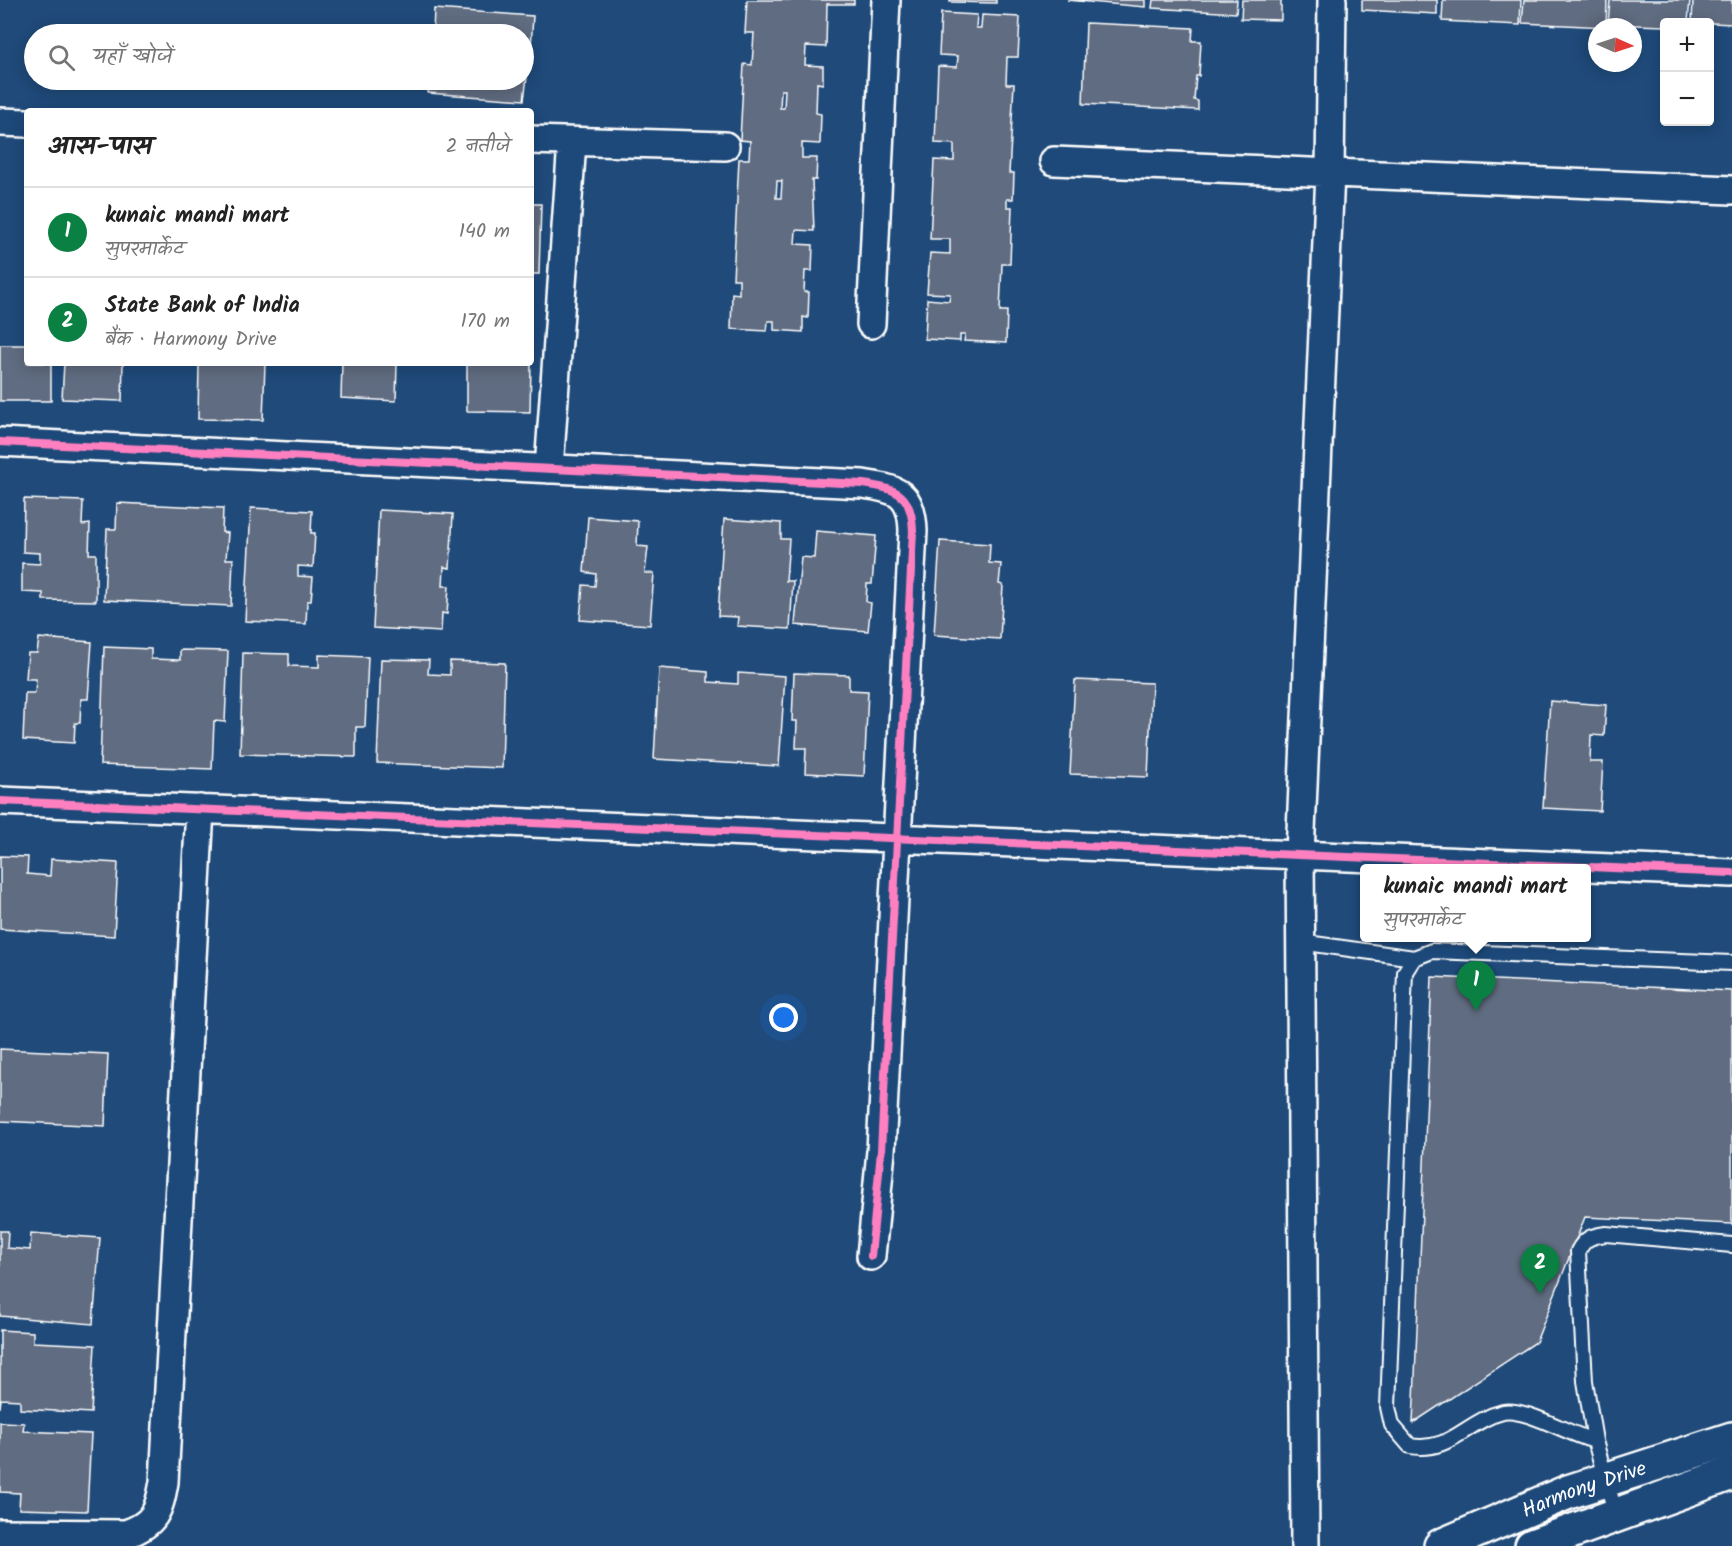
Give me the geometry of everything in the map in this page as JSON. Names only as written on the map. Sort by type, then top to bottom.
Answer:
[{"type":"main road","name":"Harmony Drive","points":[[1441,1546],[1568,1492],[1732,1439]]},
{"type":"main road","name":"Harmony Drive","points":[[1532,1546],[1732,1473]]},
{"type":"street","points":[[871,324],[886,0]]},
{"type":"street","points":[[1305,1546],[1300,855],[1330,173],[1332,0]]},
{"type":"street","points":[[0,122],[24,123]]},
{"type":"street","points":[[534,140],[725,146]]},
{"type":"street","points":[[549,469],[572,142]]},
{"type":"street","points":[[1054,161],[1732,190]]},
{"type":"street","points":[[0,442],[863,484],[886,487],[903,497],[912,510],[913,531],[881,1151],[871,1256]]},
{"type":"street","points":[[0,801],[1516,864]]},
{"type":"street","points":[[0,1533],[126,1534],[145,1527],[160,1508],[164,1482],[200,809]]},
{"type":"street","points":[[1591,867],[1732,873]]},
{"type":"lane","points":[[1300,942],[1414,958],[1432,951],[1732,963]]},
{"type":"lane","points":[[1414,958],[1405,972],[1388,1407],[1392,1425],[1410,1446],[1435,1448],[1487,1418],[1503,1412],[1516,1411],[1578,1437],[1595,1441]]},
{"type":"lane","points":[[1617,1515],[1595,1441],[1582,1359],[1578,1251],[1582,1242],[1591,1236],[1606,1234],[1732,1245]]},
{"type":"building","points":[[747,0],[854,0],[854,4],[827,4],[826,47],[806,46],[805,65],[823,66],[823,84],[817,83],[816,113],[821,114],[820,144],[802,143],[802,158],[817,158],[816,180],[812,180],[814,231],[796,230],[795,244],[813,245],[812,271],[805,271],[804,292],[809,292],[808,318],[803,317],[803,332],[774,330],[774,321],[768,321],[767,331],[731,329],[732,293],[739,294],[739,279],[733,279],[739,159],[749,159],[750,141],[740,140],[744,64],[752,65],[754,33],[745,33]],"holes":[[[781,90],[785,90],[784,108],[780,108]],[[777,181],[782,181],[781,198],[776,198]]]},
{"type":"building","points":[[950,0],[996,0],[996,3],[950,2]]},
{"type":"building","points":[[1067,0],[1145,0],[1145,7]]},
{"type":"building","points":[[1153,0],[1237,0],[1236,13],[1152,8]]},
{"type":"building","points":[[1242,0],[1281,0],[1281,20],[1241,19]]},
{"type":"building","points":[[1362,0],[1437,0],[1437,14],[1362,10]]},
{"type":"building","points":[[1443,0],[1521,0],[1520,25],[1442,21]]},
{"type":"building","points":[[1524,0],[1607,0],[1606,18],[1588,18],[1588,26],[1522,23]]},
{"type":"building","points":[[1610,0],[1690,0],[1688,18],[1660,18],[1660,26],[1642,25],[1642,18],[1608,18]]},
{"type":"building","points":[[1693,0],[1732,0],[1732,24],[1714,23],[1714,18],[1692,18]]},
{"type":"building","points":[[434,9],[533,16],[532,24],[433,24]]},
{"type":"building","points":[[941,13],[977,15],[976,28],[981,28],[982,15],[1020,17],[1018,57],[1007,57],[1006,84],[1014,84],[1009,173],[1014,173],[1013,199],[1007,199],[1007,207],[1012,207],[1010,264],[1002,264],[1000,311],[1007,311],[1006,343],[964,341],[965,335],[960,335],[960,341],[925,339],[927,299],[949,301],[950,294],[927,293],[930,253],[950,254],[950,239],[930,239],[934,160],[954,161],[954,144],[935,143],[938,66],[957,67],[958,56],[939,55]]},
{"type":"building","points":[[1086,23],[1193,28],[1192,41],[1201,41],[1199,76],[1196,76],[1194,100],[1198,101],[1198,110],[1083,104]]},
{"type":"building","points":[[428,90],[525,90],[524,100],[428,93]]},
{"type":"building","points":[[534,204],[541,204],[539,274],[534,274]]},
{"type":"building","points":[[0,345],[24,345],[24,366],[51,366],[51,401],[0,401]]},
{"type":"building","points":[[64,366],[123,366],[122,401],[62,399]]},
{"type":"building","points":[[199,366],[265,366],[263,420],[198,419]]},
{"type":"building","points":[[342,366],[397,366],[396,401],[341,398]]},
{"type":"building","points":[[467,366],[531,366],[530,412],[467,411]]},
{"type":"building","points":[[24,499],[83,501],[82,525],[90,524],[89,554],[96,554],[96,601],[43,600],[43,593],[22,592],[22,563],[40,564],[40,553],[23,552]]},
{"type":"building","points":[[117,503],[223,508],[222,532],[228,533],[226,559],[233,559],[231,606],[104,600],[107,529],[116,529]]},
{"type":"building","points":[[251,508],[312,511],[311,533],[315,533],[313,567],[298,566],[298,576],[313,577],[311,601],[307,601],[306,624],[245,621]]},
{"type":"building","points":[[379,510],[453,514],[450,568],[444,567],[443,586],[449,586],[447,614],[442,613],[441,632],[373,628]]},
{"type":"building","points":[[588,517],[638,521],[637,546],[648,547],[645,573],[654,573],[650,625],[580,620],[583,585],[595,586],[596,574],[584,572]]},
{"type":"building","points":[[724,519],[781,523],[781,539],[789,539],[786,581],[793,581],[790,629],[737,626],[738,617],[718,616]]},
{"type":"building","points":[[816,531],[876,536],[872,584],[867,584],[866,602],[871,603],[868,631],[795,625],[801,557],[814,558]]},
{"type":"building","points":[[940,541],[990,544],[989,563],[1001,564],[999,584],[1003,585],[1000,639],[934,635]]},
{"type":"building","points":[[39,638],[92,642],[88,699],[81,699],[80,723],[75,723],[74,743],[23,740],[25,693],[35,693],[36,679],[26,679],[28,653],[37,653]]},
{"type":"building","points":[[104,647],[151,649],[151,659],[180,660],[180,650],[228,651],[225,722],[214,721],[212,769],[100,765]]},
{"type":"building","points":[[243,653],[289,654],[289,666],[319,667],[319,655],[368,657],[365,727],[356,727],[356,757],[240,754]]},
{"type":"building","points":[[381,659],[429,660],[428,674],[450,675],[450,661],[505,663],[502,768],[377,763]]},
{"type":"building","points":[[659,668],[708,672],[708,682],[738,684],[738,673],[785,676],[779,766],[654,759]]},
{"type":"building","points":[[794,673],[849,675],[849,690],[868,691],[864,776],[805,773],[806,748],[796,748],[797,721],[792,721]]},
{"type":"building","points":[[1075,680],[1152,683],[1148,777],[1070,774]]},
{"type":"building","points":[[1550,701],[1606,705],[1604,736],[1591,735],[1590,762],[1603,762],[1600,811],[1543,808]]},
{"type":"building","points":[[0,856],[28,857],[27,874],[50,876],[51,859],[118,863],[114,936],[0,929]]},
{"type":"building","points":[[1432,977],[1732,991],[1732,1224],[1585,1217],[1536,1342],[1413,1423]]},
{"type":"building","points":[[0,1049],[108,1054],[105,1126],[0,1121]]},
{"type":"building","points":[[0,1231],[8,1231],[7,1248],[30,1250],[31,1233],[100,1238],[93,1324],[0,1316]]},
{"type":"building","points":[[0,1330],[33,1332],[33,1342],[95,1345],[91,1413],[20,1409],[20,1400],[1,1399],[0,1408]]},
{"type":"building","points":[[0,1422],[24,1423],[23,1431],[91,1434],[87,1511],[19,1509],[20,1493],[0,1492]]},
{"type":"cycle path","points":[[0,442],[863,484],[885,488],[900,495],[910,508],[913,531],[881,1151],[871,1256]]},
{"type":"cycle path","points":[[0,801],[1516,864]]},
{"type":"cycle path","points":[[1591,867],[1732,873]]},
{"type":"place","name":"kunaic mandi mart","points":[[1476,1011]]},
{"type":"place","name":"State Bank of India","points":[[1540,1294]]}]
